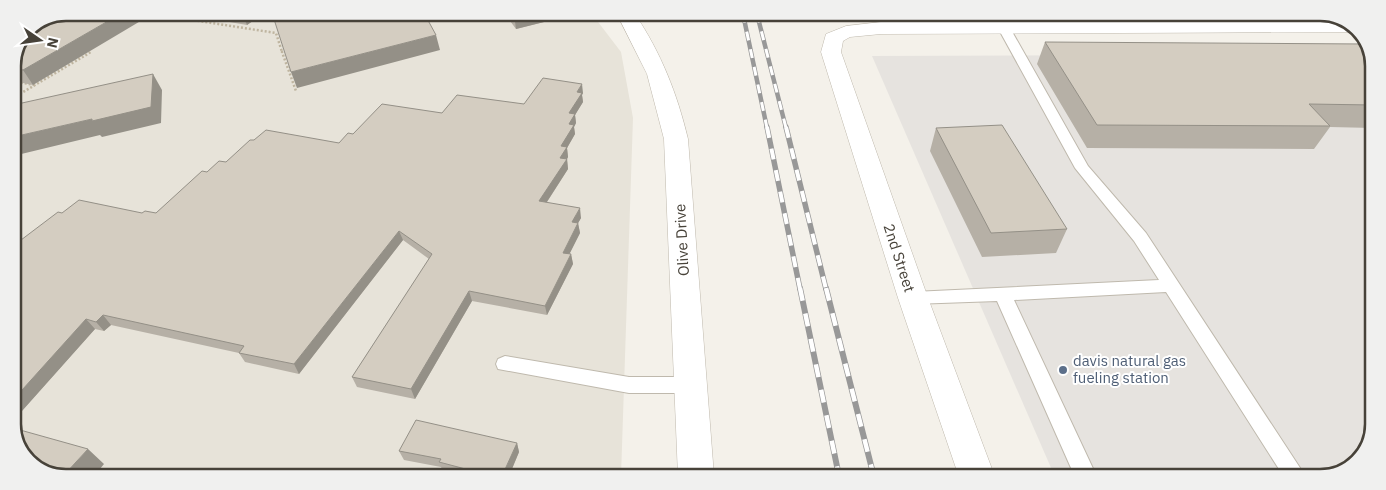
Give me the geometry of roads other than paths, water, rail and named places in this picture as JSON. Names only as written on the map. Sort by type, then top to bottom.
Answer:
[{"type":"street","name":"Olive Drive","points":[[630,21],[654,62],[668,99],[676,139],[696,469]]},
{"type":"street","points":[[1315,21],[1324,28]]},
{"type":"street","name":"2nd Street","points":[[974,469],[913,298],[831,52],[833,38],[846,32],[873,28],[1004,28]]},
{"type":"street","points":[[1004,28],[1343,28]]},
{"type":"lane","points":[[1004,28],[1082,168],[1140,237],[1290,469]]},
{"type":"lane","points":[[913,298],[1170,285]]},
{"type":"lane","points":[[1002,294],[1082,469]]},
{"type":"lane","points":[[505,364],[629,385],[691,386]]},
{"type":"railway","points":[[744,21],[767,128]]},
{"type":"railway","points":[[759,21],[786,128]]},
{"type":"railway","points":[[767,127],[800,289]]},
{"type":"railway","points":[[786,127],[826,289]]},
{"type":"railway","points":[[800,288],[838,469]]},
{"type":"railway","points":[[826,288],[872,469]]},
{"type":"place","name":"davis natural gas fueling station","points":[[1063,370]]}]
